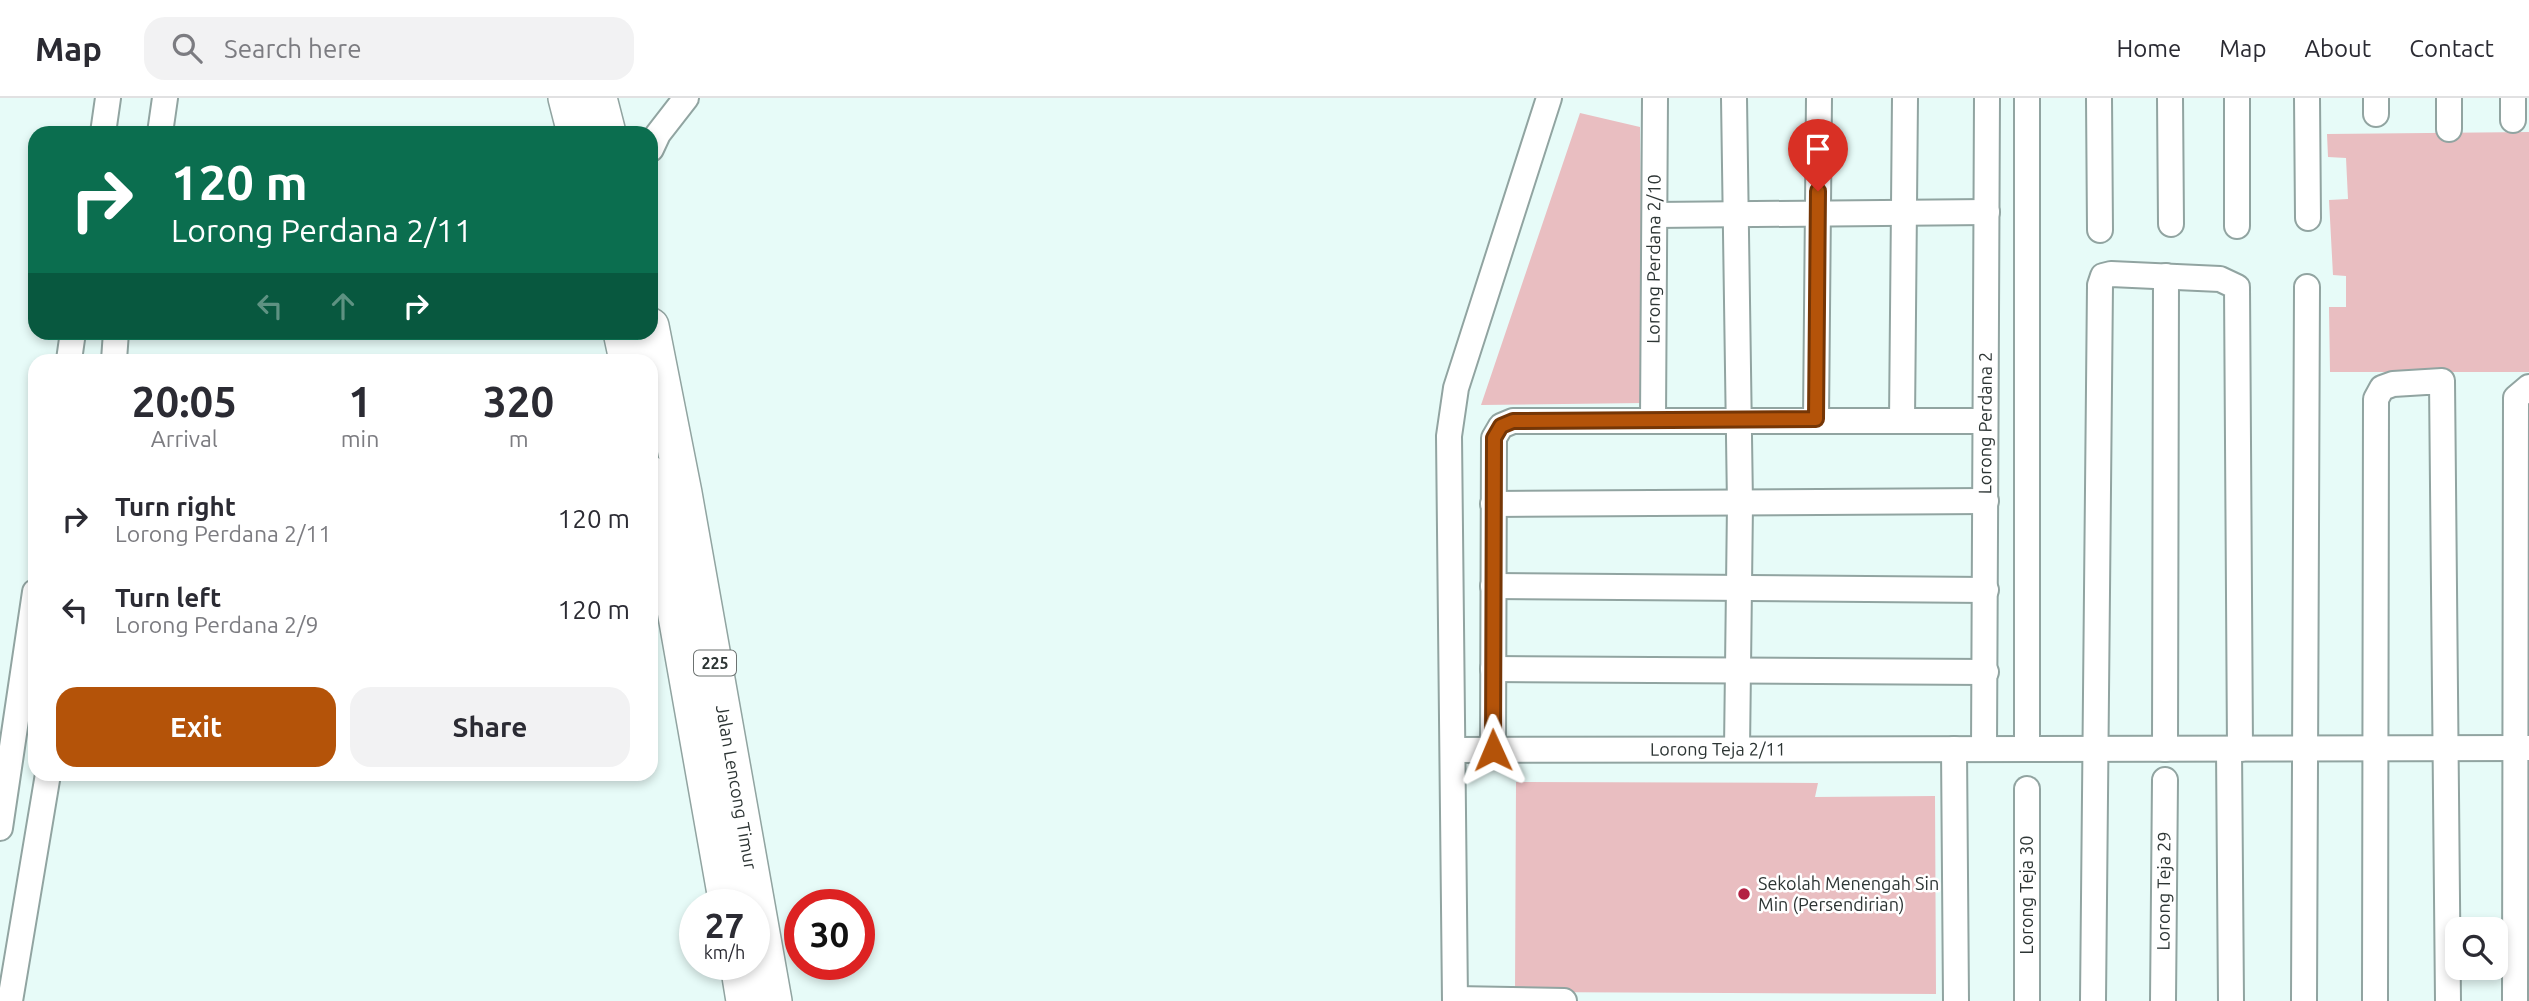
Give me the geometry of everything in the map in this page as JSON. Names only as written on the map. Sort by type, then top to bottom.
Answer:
[{"type":"highway","points":[[566,98],[573,126]]},
{"type":"highway","points":[[599,98],[606,126]]},
{"type":"highway","name":"Jalan Lencong Timur","points":[[658,361],[684,493],[774,1001]]},
{"type":"highway","name":"Jalan Lencong Timur","points":[[658,514],[724,889]]},
{"type":"highway","points":[[741,980],[744,1001]]},
{"type":"street","points":[[104,126],[108,98]]},
{"type":"street","points":[[161,126],[165,98]]},
{"type":"street","points":[[658,134],[686,98]]},
{"type":"street","points":[[1549,98],[1452,410],[1449,436],[1455,1000],[1564,1001]]},
{"type":"street","name":"Lorong Perdana 2/10","points":[[1654,420],[1655,98]]},
{"type":"street","points":[[1734,98],[1740,504],[1737,750]]},
{"type":"street","points":[[1816,419],[1819,98]]},
{"type":"street","points":[[1902,421],[1905,98]]},
{"type":"street","name":"Lorong Perdana 2","points":[[1984,749],[1987,98]]},
{"type":"street","points":[[2027,98],[2027,749]]},
{"type":"street","points":[[2099,98],[2100,230]]},
{"type":"street","points":[[2170,98],[2171,224]]},
{"type":"street","points":[[2237,98],[2237,226]]},
{"type":"street","points":[[2307,98],[2308,218]]},
{"type":"street","points":[[2449,98],[2449,129]]},
{"type":"street","points":[[1655,215],[1987,212]]},
{"type":"street","points":[[2094,1001],[2100,285],[2103,276],[2111,274],[2220,279],[2236,287],[2231,1001]]},
{"type":"street","points":[[2165,749],[2166,276]]},
{"type":"street","points":[[2304,1001],[2307,287]]},
{"type":"street","points":[[2375,1001],[2376,399],[2382,388],[2393,384],[2442,381],[2448,1001]]},
{"type":"street","points":[[2515,1001],[2521,748],[2516,398],[2529,387]]},
{"type":"street","points":[[1493,750],[1494,438],[1501,426],[1513,421],[1985,421]]},
{"type":"street","points":[[1493,504],[1986,501]]},
{"type":"street","points":[[1493,586],[1986,590]]},
{"type":"street","points":[[0,828],[28,639]]},
{"type":"street","points":[[1493,669],[1986,672]]},
{"type":"street","name":"Lorong Teja 2/11","points":[[1454,750],[2521,748]]},
{"type":"street","points":[[1954,749],[1956,1001]]},
{"type":"street","name":"Lorong Teja 29","points":[[2163,1001],[2165,780]]},
{"type":"street","points":[[10,1001],[47,781]]},
{"type":"street","name":"Lorong Teja 30","points":[[2026,1001],[2027,789]]},
{"type":"shaded area","points":[[1580,113],[1640,127],[1643,403],[1481,405]]},
{"type":"shaded area","points":[[2529,132],[2529,372],[2330,372],[2329,307],[2346,307],[2346,276],[2333,275],[2329,200],[2348,199],[2346,158],[2328,157],[2327,134]]},
{"type":"shaded area","name":"Sekolah Menengah Sin Min (Persendirian)","points":[[1516,782],[1818,783],[1815,797],[1935,796],[1936,994],[1515,992]]},
{"type":"place","name":"Sekolah Menengah Sin Min (Persendirian)","points":[[1744,894]]},
{"type":"route","points":[[1493,750],[1494,438],[1501,426],[1513,421],[1816,419],[1818,191]]}]
